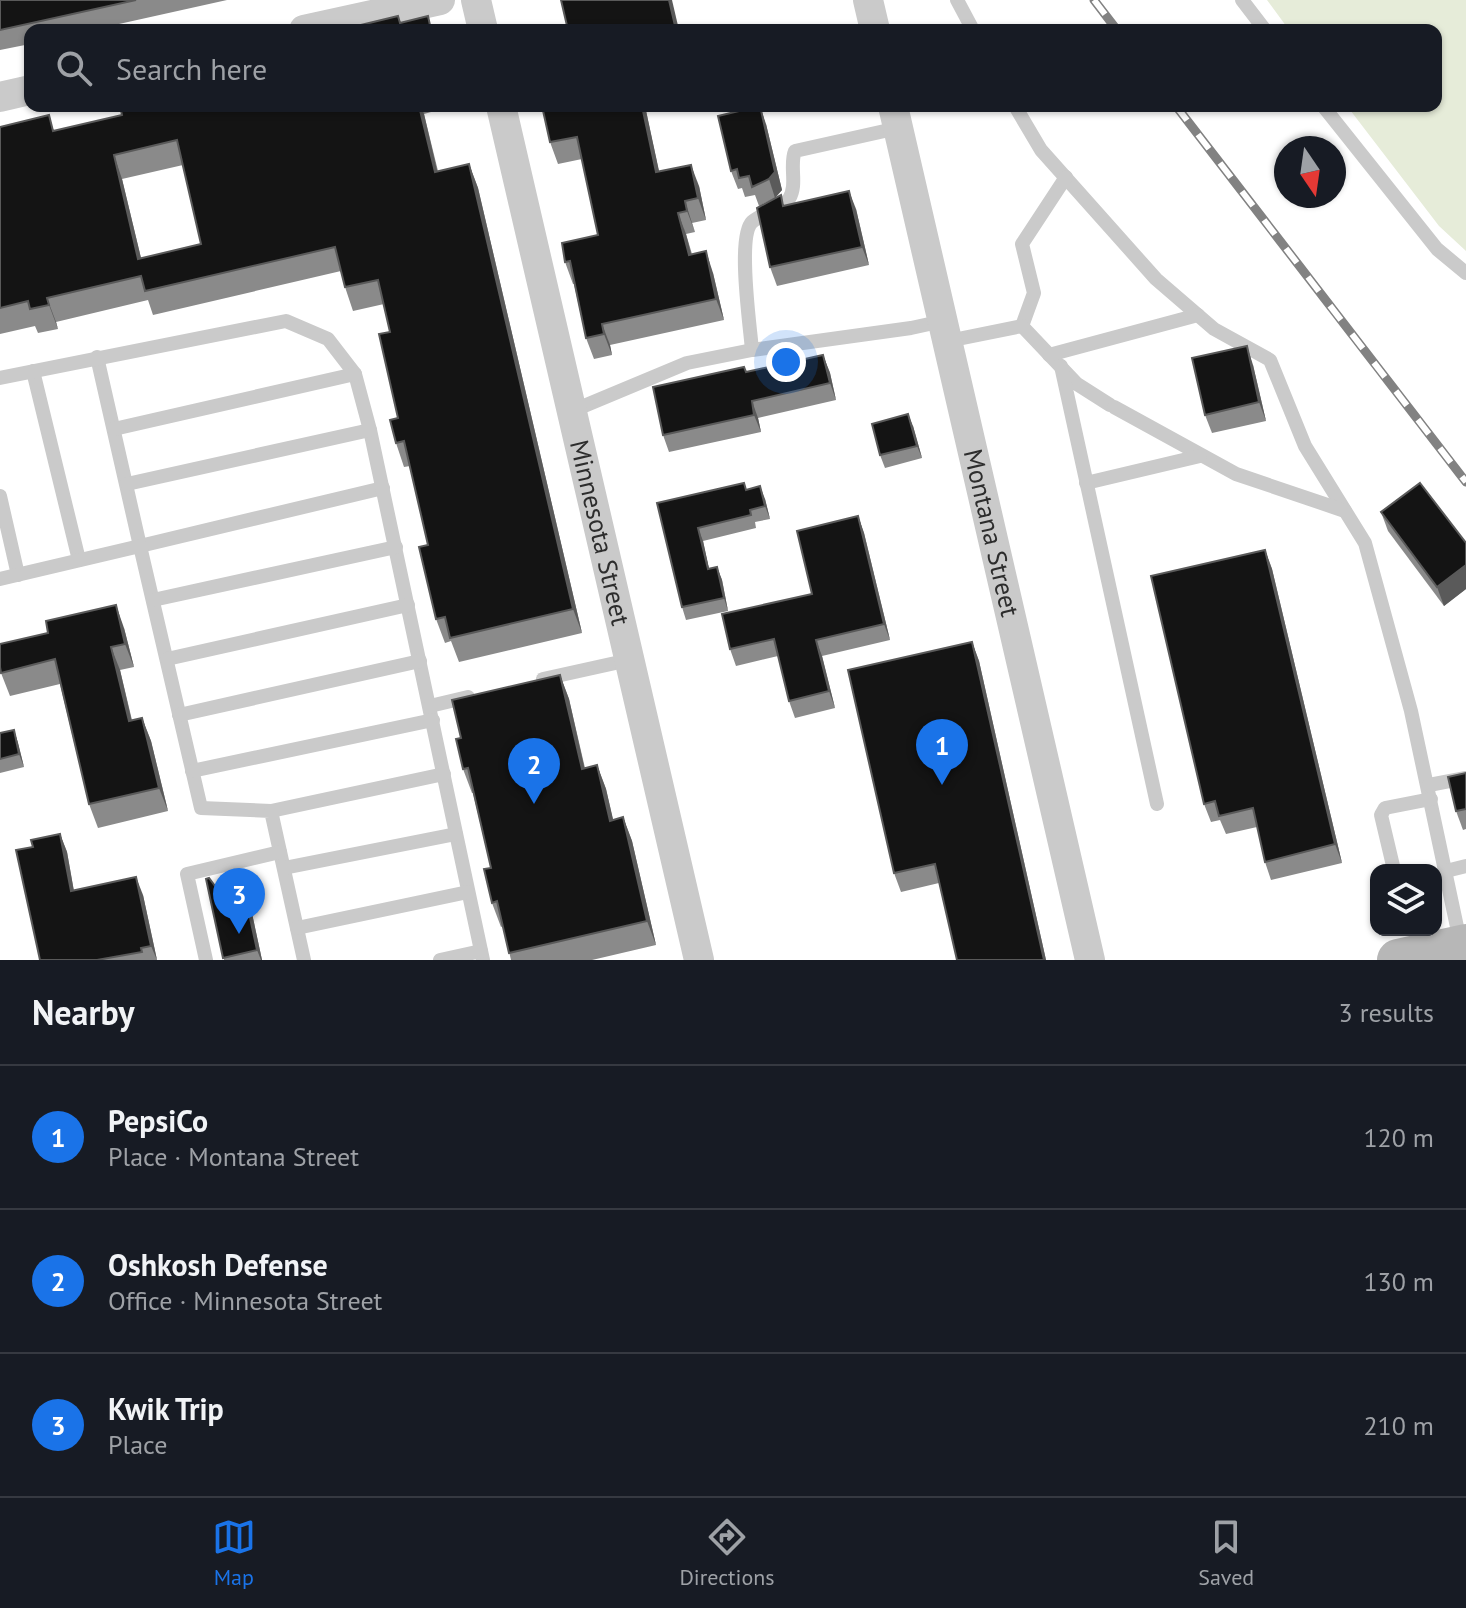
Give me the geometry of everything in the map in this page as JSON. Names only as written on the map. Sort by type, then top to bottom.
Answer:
[{"type":"main road","points":[[1398,960],[1464,945]]},
{"type":"street","points":[[331,24],[440,0]]},
{"type":"street","points":[[476,0],[482,24]]},
{"type":"street","points":[[868,0],[874,24]]},
{"type":"street","points":[[0,97],[24,91]]},
{"type":"street","name":"Minnesota Street","points":[[502,112],[697,960]]},
{"type":"street","name":"Montana Street","points":[[895,117],[1090,960]]},
{"type":"lane","points":[[957,0],[970,24]]},
{"type":"lane","points":[[1242,0],[1260,24]]},
{"type":"lane","points":[[1019,112],[1041,150],[1156,279],[1214,329],[1270,360],[1305,446],[1365,543],[1430,792],[1444,882],[1464,945]]},
{"type":"lane","points":[[1328,112],[1437,249],[1466,273]]},
{"type":"lane","points":[[752,350],[744,242],[751,223],[789,199],[795,151],[895,117]]},
{"type":"lane","points":[[1022,326],[1034,293],[1022,244],[1066,177]]},
{"type":"lane","points":[[1049,355],[1198,315]]},
{"type":"lane","points":[[0,378],[286,321],[328,339],[355,374],[396,547],[482,956],[440,960]]},
{"type":"lane","points":[[572,411],[687,363],[752,350],[911,328],[945,331],[1022,326]]},
{"type":"lane","points":[[1022,326],[1077,384],[1112,406],[1236,474],[1345,511]]},
{"type":"lane","points":[[97,357],[201,808],[271,811],[444,774]]},
{"type":"lane","points":[[1061,366],[1157,804]]},
{"type":"lane","points":[[33,371],[79,560]]},
{"type":"lane","points":[[114,429],[355,374]]},
{"type":"lane","points":[[127,484],[370,430]]},
{"type":"lane","points":[[1086,483],[1200,456]]},
{"type":"lane","points":[[0,579],[383,488]]},
{"type":"lane","points":[[0,496],[18,575]]},
{"type":"lane","points":[[153,600],[396,547]]},
{"type":"lane","points":[[167,659],[408,605]]},
{"type":"lane","points":[[522,684],[629,660]]},
{"type":"lane","points":[[179,715],[420,661]]},
{"type":"lane","points":[[192,771],[431,713],[476,695]]},
{"type":"lane","points":[[1393,864],[1381,815],[1385,808],[1466,778]]},
{"type":"lane","points":[[271,811],[304,960]]},
{"type":"lane","points":[[284,868],[456,834]]},
{"type":"lane","points":[[206,960],[187,874],[222,873],[280,852]]},
{"type":"lane","points":[[1444,882],[1466,866]]},
{"type":"lane","points":[[297,928],[468,892]]},
{"type":"green space","points":[[1267,0],[1466,0],[1466,251],[1439,226],[1352,112],[1442,112],[1442,24],[1285,24]]},
{"type":"building","points":[[0,0],[136,0],[24,24],[0,30]]},
{"type":"building","points":[[561,0],[669,0],[675,24],[567,24]]},
{"type":"building","points":[[398,16],[400,23],[428,16],[430,24],[365,24]]},
{"type":"building","points":[[121,112],[420,112],[435,172],[469,164],[573,609],[450,638],[445,617],[436,619],[419,547],[428,545],[404,441],[396,443],[390,420],[398,418],[379,334],[390,332],[378,280],[345,287],[335,247],[145,291],[141,276],[47,298],[49,305],[30,309],[28,301],[0,308],[0,127],[49,115],[53,131],[122,115]],"holes":[[[177,140],[201,244],[138,259],[114,155]]]},
{"type":"building","points":[[543,112],[643,112],[656,172],[691,165],[698,198],[685,201],[687,211],[678,213],[689,255],[706,251],[716,299],[602,324],[604,334],[586,338],[570,261],[565,262],[562,243],[598,235],[577,137],[550,142]]},
{"type":"building","points":[[735,112],[761,112],[775,172],[769,179],[752,187],[749,176],[739,178],[737,169],[731,171],[718,116]]},
{"type":"building","points":[[849,191],[862,247],[770,267],[757,208],[781,195],[783,206]]},
{"type":"building","points":[[1247,346],[1259,402],[1205,415],[1192,358]]},
{"type":"building","points":[[823,355],[830,383],[752,401],[754,415],[663,435],[653,387],[744,367],[746,372]]},
{"type":"building","points":[[908,414],[917,446],[880,455],[872,424]]},
{"type":"building","points":[[744,483],[746,490],[760,486],[765,506],[750,510],[751,515],[698,528],[708,569],[717,567],[724,598],[682,607],[657,503]]},
{"type":"building","points":[[1420,483],[1466,543],[1466,565],[1437,587],[1381,512]]},
{"type":"building","points":[[858,516],[884,624],[816,640],[829,691],[789,701],[774,639],[730,649],[722,614],[812,594],[797,531]]},
{"type":"building","points":[[1265,550],[1335,844],[1265,862],[1253,808],[1219,816],[1215,801],[1204,804],[1151,576]]},
{"type":"building","points":[[116,605],[125,644],[111,647],[129,721],[142,718],[159,788],[89,804],[55,659],[1,673],[0,644],[48,633],[46,621]]},
{"type":"building","points":[[972,642],[1044,960],[957,960],[935,864],[894,873],[848,670]]},
{"type":"building","points":[[560,675],[582,769],[597,765],[610,821],[623,817],[647,921],[509,953],[497,901],[492,903],[484,869],[491,868],[468,768],[463,769],[456,739],[461,738],[452,700]]},
{"type":"building","points":[[14,730],[19,754],[0,759],[0,733]]},
{"type":"building","points":[[1466,773],[1466,809],[1456,811],[1448,777]]},
{"type":"building","points":[[60,834],[71,891],[136,877],[151,946],[141,948],[142,952],[97,960],[40,960],[16,850],[33,847],[31,840]]},
{"type":"building","points":[[240,872],[257,950],[223,958],[206,879],[209,878],[215,886],[222,886],[229,874]]},
{"type":"railway","points":[[1094,0],[1112,24]]},
{"type":"railway","points":[[1181,112],[1466,482]]},
{"type":"place","name":"PepsiCo","points":[[942,785]]},
{"type":"place","name":"Oshkosh Defense","points":[[534,804]]},
{"type":"place","name":"Kwik Trip","points":[[239,934]]}]
